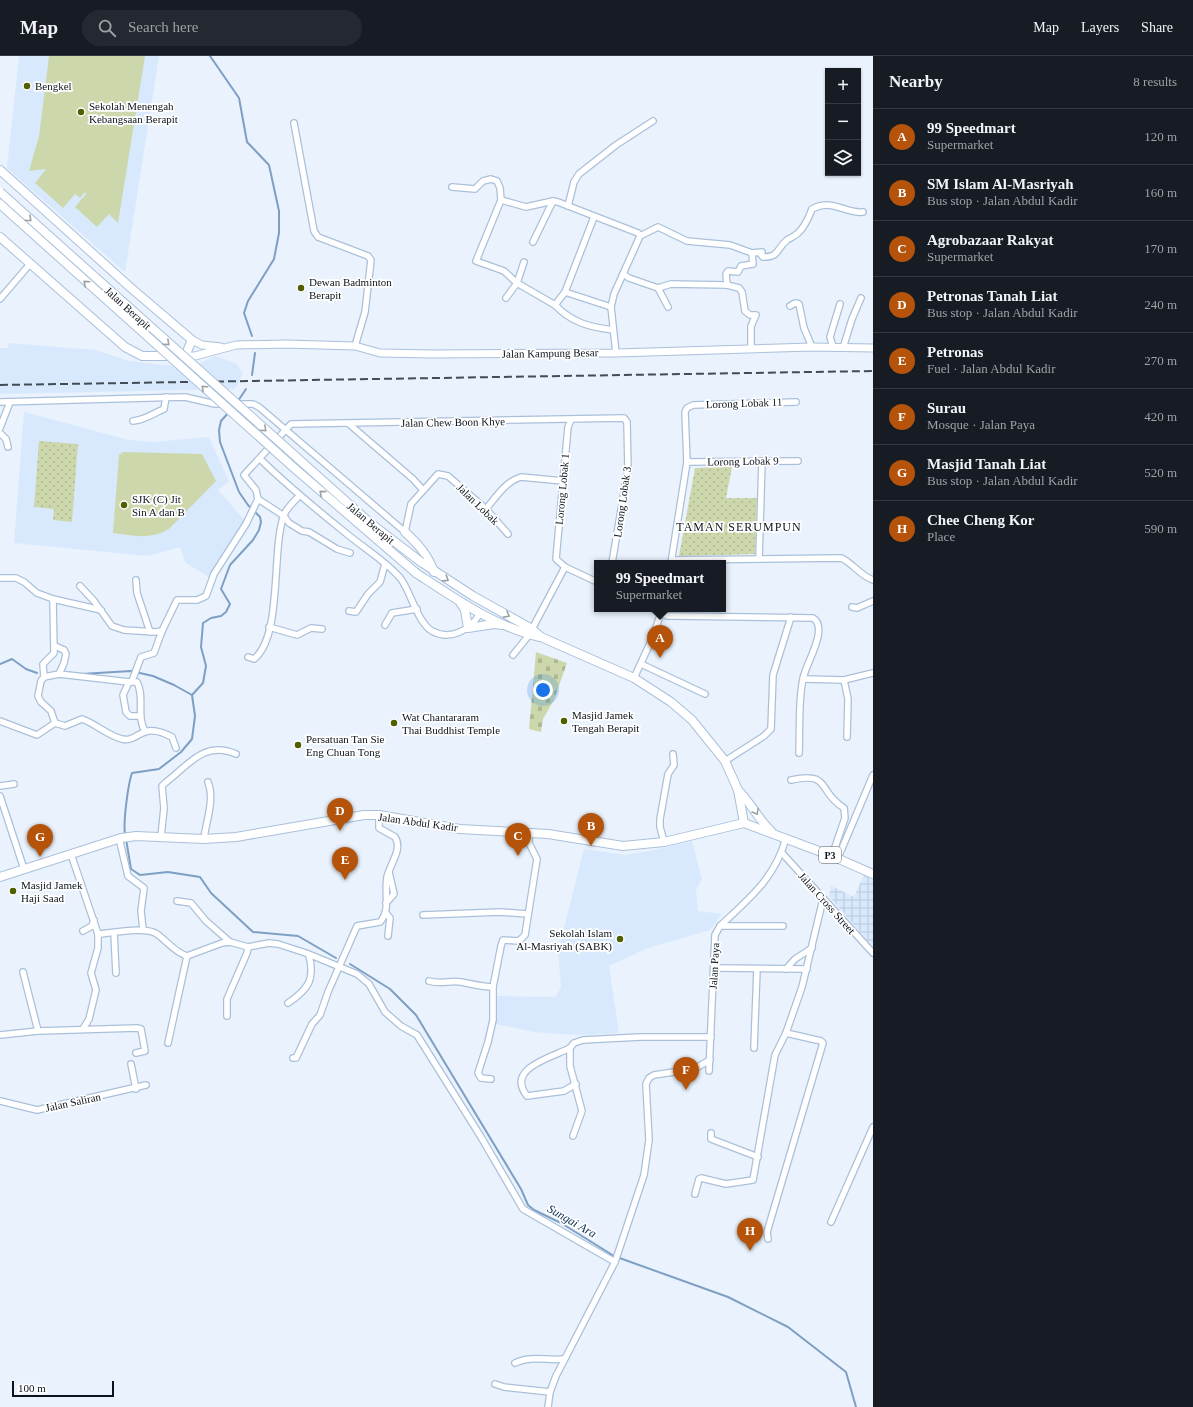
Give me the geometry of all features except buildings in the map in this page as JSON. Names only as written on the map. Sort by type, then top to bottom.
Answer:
[{"type":"main road","points":[[0,170],[3,175],[192,340],[185,356],[142,356],[125,347],[0,238]]},
{"type":"main road","name":"Jalan Berapit","points":[[0,192],[363,517],[434,572],[531,632]]},
{"type":"main road","points":[[0,204],[102,298],[293,467],[416,573],[480,613],[511,627]]},
{"type":"main road","points":[[405,532],[419,545],[431,561],[434,572]]},
{"type":"main road","points":[[473,596],[479,606],[480,613]]},
{"type":"main road","points":[[459,600],[465,610],[468,628],[494,624],[531,632],[634,678],[671,702],[692,720],[725,761],[738,790],[744,823]]},
{"type":"main road","points":[[738,790],[748,800],[764,825],[774,834]]},
{"type":"main road","name":"Jalan Abdul Kadir","points":[[0,877],[120,838],[236,838],[364,815],[379,815],[460,829],[529,832],[623,846],[664,842],[744,823]]},
{"type":"main road","name":"P3","points":[[744,823],[835,857],[873,874]]},
{"type":"street","points":[[568,206],[574,182],[579,174],[622,140],[653,121]]},
{"type":"street","points":[[294,123],[314,231],[318,237],[368,256],[371,260],[365,312],[355,346]]},
{"type":"street","points":[[452,187],[475,189],[483,181],[491,179],[497,181],[500,188],[501,200],[476,261],[504,271],[517,283],[556,306],[565,316],[578,323],[593,328],[613,330]]},
{"type":"street","points":[[501,200],[531,207],[553,201],[638,233],[640,236]]},
{"type":"street","points":[[533,242],[553,201]]},
{"type":"street","points":[[616,353],[611,307],[614,294],[640,236],[658,227],[687,241],[730,245],[752,253],[761,252],[763,257],[776,254],[786,241],[798,233],[807,222],[812,208],[818,206],[839,206],[855,213],[863,212]]},
{"type":"street","points":[[556,306],[565,292],[594,217]]},
{"type":"street","points":[[727,285],[726,274],[728,271],[736,272],[741,266],[753,264],[752,253]]},
{"type":"street","points":[[506,298],[517,283],[524,262]]},
{"type":"street","points":[[0,300],[30,264]]},
{"type":"street","points":[[623,274],[629,278],[658,288],[671,284],[727,285],[741,290],[745,311],[750,315],[756,315],[752,326],[751,349]]},
{"type":"street","points":[[658,288],[668,307]]},
{"type":"street","points":[[565,292],[611,307]]},
{"type":"street","points":[[844,348],[852,319],[861,298]]},
{"type":"street","points":[[790,306],[795,303],[799,304],[804,328],[812,347]]},
{"type":"street","points":[[833,348],[830,337],[840,304]]},
{"type":"street","points":[[192,340],[202,345],[227,347]]},
{"type":"street","name":"Jalan Kampung Besar","points":[[227,347],[286,344],[355,346],[380,353],[616,353],[812,347],[873,348]]},
{"type":"street","points":[[185,356],[204,354],[227,347]]},
{"type":"street","points":[[133,421],[152,416],[156,412],[164,410],[166,397]]},
{"type":"street","points":[[0,402],[185,397],[215,404],[253,404],[259,407],[405,532],[411,504],[423,490],[413,479],[349,424]]},
{"type":"street","points":[[0,428],[10,402]]},
{"type":"street","name":"Lorong Lobak 11","points":[[687,462],[685,412],[687,408],[693,405],[796,402]]},
{"type":"street","name":"Jalan Chew Boon Khye","points":[[285,430],[290,424],[294,423],[349,424],[624,418]]},
{"type":"street","name":"Lorong Lobak 3","points":[[613,560],[628,469],[627,422],[624,418]]},
{"type":"street","name":"Lorong Lobak 1","points":[[565,567],[556,559],[568,427],[571,420]]},
{"type":"street","points":[[141,716],[130,716],[126,712],[124,691],[132,680],[141,657],[154,653],[162,631],[177,600],[197,600],[206,596],[214,574],[251,514],[258,499],[256,490],[244,475],[285,430]]},
{"type":"street","points":[[0,433],[6,439],[8,447]]},
{"type":"street","points":[[260,459],[299,496],[385,564],[406,586],[427,627],[437,633],[452,634],[468,628],[476,620],[480,613]]},
{"type":"street","points":[[759,559],[762,461]]},
{"type":"street","name":"Lorong Lobak 9","points":[[687,462],[798,461]]},
{"type":"street","points":[[672,560],[687,462]]},
{"type":"street","name":"Jalan Lobak","points":[[423,490],[438,474],[448,476],[486,509],[508,534]]},
{"type":"street","points":[[486,509],[510,481],[516,478],[521,477],[563,480]]},
{"type":"street","points":[[248,657],[254,659],[262,649],[269,627],[275,590],[279,535],[288,507],[299,496]]},
{"type":"street","points":[[258,499],[284,516],[289,523],[302,531],[309,532],[337,549],[350,553]]},
{"type":"street","points":[[716,560],[840,558],[846,560],[858,573],[873,580]]},
{"type":"street","points":[[349,611],[356,612],[368,594],[380,582],[385,564]]},
{"type":"street","points":[[514,655],[531,632],[565,567],[594,581]]},
{"type":"street","points":[[0,578],[16,578],[24,582],[37,593],[53,599],[101,610]]},
{"type":"street","points":[[136,580],[137,593],[150,632]]},
{"type":"street","points":[[80,586],[101,610],[112,626],[118,629],[150,632],[162,631]]},
{"type":"street","points":[[44,677],[44,664],[54,653],[55,646],[53,637],[53,599]]},
{"type":"street","points":[[852,608],[857,608],[873,601]]},
{"type":"street","points":[[385,625],[392,613],[417,609]]},
{"type":"street","points":[[634,678],[662,612]]},
{"type":"street","points":[[664,612],[673,616],[813,618],[819,623],[819,635],[803,678],[799,753]]},
{"type":"street","points":[[725,761],[771,730],[773,675],[791,617]]},
{"type":"street","points":[[269,627],[297,635],[311,628],[322,629]]},
{"type":"street","points":[[55,646],[64,650],[66,654],[64,663],[58,674]]},
{"type":"street","points":[[641,664],[705,694]]},
{"type":"street","points":[[803,678],[844,680],[873,673]]},
{"type":"street","points":[[55,723],[51,711],[41,702],[38,696],[40,681],[44,677],[58,674],[132,680],[139,686],[141,725],[145,731]]},
{"type":"street","points":[[844,680],[848,699],[847,737]]},
{"type":"street","points":[[55,723],[65,726],[82,719],[93,722],[114,736],[124,739],[151,729],[162,731],[172,737],[176,748]]},
{"type":"street","points":[[0,721],[37,735],[55,723]]},
{"type":"street","points":[[161,837],[164,808],[162,786],[165,782],[189,762],[210,750],[223,750],[236,754]]},
{"type":"street","points":[[664,842],[660,828],[660,819],[668,774],[674,765],[672,754]]},
{"type":"street","points":[[835,857],[873,776]]},
{"type":"street","points":[[791,780],[805,777],[815,778],[825,785],[837,804],[844,808],[845,818],[835,857]]},
{"type":"street","points":[[204,839],[210,814],[211,793],[208,782]]},
{"type":"street","points":[[0,786],[14,784]]},
{"type":"street","points":[[0,796],[24,869]]},
{"type":"street","points":[[293,1058],[296,1058],[312,1024],[320,1015],[328,992],[357,926],[380,922],[386,913],[386,903],[394,894],[389,870],[398,850],[398,841],[395,836],[379,828],[379,815]]},
{"type":"street","points":[[491,1079],[481,1078],[478,1073],[493,1020],[493,987],[503,940],[518,941],[523,938],[537,859],[536,854],[529,843],[529,832]]},
{"type":"street","points":[[120,838],[128,876],[144,888],[141,911],[143,930]]},
{"type":"street","name":"Jalan Paya","points":[[709,1071],[715,935],[720,926],[771,874],[782,853],[786,838]]},
{"type":"street","name":"Jalan Cross Street","points":[[782,853],[873,953]]},
{"type":"street","points":[[71,854],[95,920],[98,934],[98,948],[91,973],[96,985],[96,990],[90,1019],[83,1029]]},
{"type":"street","points":[[695,1194],[699,1179],[701,1178],[726,1184],[753,1180],[775,1055],[786,1033],[802,987],[823,899]]},
{"type":"street","points":[[177,900],[191,903],[206,922],[230,942]]},
{"type":"street","points":[[423,915],[500,912],[528,914]]},
{"type":"street","points":[[386,913],[390,918],[388,936]]},
{"type":"street","points":[[84,931],[92,926],[95,920]]},
{"type":"street","points":[[720,926],[783,926]]},
{"type":"street","points":[[98,934],[143,930],[153,931],[172,948],[187,956],[222,943],[230,942],[248,947],[269,943],[278,944],[357,974],[369,984],[385,1012],[401,1026],[417,1035],[478,1131],[523,1209],[615,1262]]},
{"type":"street","points":[[114,933],[116,973]]},
{"type":"street","points":[[227,1016],[227,998],[247,953],[248,947]]},
{"type":"street","points":[[786,969],[795,960],[812,948]]},
{"type":"street","points":[[288,1003],[304,991],[308,986],[312,972],[309,955]]},
{"type":"street","points":[[168,1043],[187,956]]},
{"type":"street","points":[[714,968],[806,969]]},
{"type":"street","points":[[754,1048],[757,969]]},
{"type":"street","points":[[23,972],[38,1031]]},
{"type":"street","points":[[429,981],[438,983],[461,982],[480,987],[493,987]]},
{"type":"street","points":[[0,1035],[38,1031],[83,1029],[141,1029],[145,1051],[136,1053]]},
{"type":"street","points":[[768,1239],[767,1232],[823,1043],[821,1041],[786,1033]]},
{"type":"street","points":[[576,1084],[564,1091],[527,1096],[524,1092],[522,1077],[526,1070],[536,1063],[570,1048],[574,1043],[583,1040],[640,1037],[711,1037]]},
{"type":"street","points":[[570,1048],[570,1066],[582,1111],[573,1136]]},
{"type":"street","points":[[548,1407],[550,1392],[564,1359],[615,1262],[644,1175],[649,1140],[646,1084],[649,1078],[654,1075],[694,1069],[710,1060]]},
{"type":"street","points":[[131,1064],[136,1089]]},
{"type":"street","name":"Jalan Saliran","points":[[0,1101],[37,1110],[136,1089],[146,1085]]},
{"type":"street","points":[[831,1222],[873,1127]]},
{"type":"street","points":[[711,1133],[711,1139],[758,1157]]},
{"type":"street","points":[[515,1363],[525,1358],[551,1360],[564,1359]]},
{"type":"street","points":[[495,1384],[504,1388],[550,1392]]},
{"type":"shaded area","name":"Sekolah Menengah Kebangsaan Berapit","points":[[19,56],[159,56],[125,272],[7,168]]},
{"type":"shaded area","points":[[9,343],[96,350],[129,361],[189,368],[215,356],[237,364],[243,374],[235,389],[0,394],[0,348],[8,348]]},
{"type":"shaded area","name":"SJK (C) Jit Sin A dan B","points":[[24,412],[129,440],[153,442],[209,437],[229,481],[218,490],[245,521],[209,577],[186,563],[180,547],[148,556],[14,543]]},
{"type":"shaded area","name":"Sekolah Islam Al-Masriyah (SABK)","points":[[692,841],[702,880],[696,889],[698,911],[722,914],[710,930],[648,948],[609,966],[619,1033],[579,1035],[534,1032],[496,1024],[497,996],[556,997],[561,987],[558,952],[584,849],[625,855]]},
{"type":"shaded area","points":[[864,875],[873,879],[873,947],[829,896],[831,886],[854,897]]},
{"type":"green space","name":"Sekolah Menengah Kebangsaan Berapit","points":[[49,56],[145,56],[118,223],[109,214],[97,227],[75,207],[86,194],[85,192],[80,198],[75,194],[63,208],[35,183],[46,169],[29,171],[39,136]]},
{"type":"green space","points":[[39,441],[78,444],[72,522],[53,520],[54,509],[34,507]]},
{"type":"green space","points":[[123,452],[202,454],[216,481],[170,528],[163,532],[149,536],[113,533],[119,455]]},
{"type":"green space","points":[[732,467],[726,498],[757,498],[755,554],[679,556],[695,468]]},
{"type":"green space","points":[[536,652],[567,663],[554,700],[543,719],[541,732],[529,729]]},
{"type":"waterway","points":[[210,56],[239,98],[247,142],[269,165],[279,211],[279,233],[274,259],[248,301],[244,313],[252,336]]},
{"type":"waterway","points":[[252,375],[255,353]]},
{"type":"waterway","points":[[238,401],[246,389]]},
{"type":"waterway","points":[[64,672],[81,674],[131,671],[153,676],[192,695],[203,683],[206,666],[201,647],[203,623],[211,618],[221,616],[226,612],[230,604],[221,589],[230,565],[253,540],[259,530],[261,522],[260,517],[248,505],[239,492],[220,442],[219,430],[221,421],[229,412]]},
{"type":"waterway","points":[[0,664],[12,659],[26,669],[37,673]]},
{"type":"waterway","name":"Sungai Ara","points":[[125,834],[126,804],[132,773],[159,769],[181,752],[192,739],[195,716],[192,695]]},
{"type":"waterway","name":"Sungai Ara","points":[[126,839],[131,869],[140,875],[168,872],[200,877],[211,893],[253,932],[298,936],[336,958]]},
{"type":"waterway","name":"Sungai Ara","points":[[350,964],[390,989],[416,1015],[521,1189],[528,1205],[534,1210],[561,1223],[614,1256],[728,1297],[788,1327],[846,1372],[856,1407]]},
{"type":"railway","points":[[0,385],[873,371]]},
{"type":"place","name":"Bengkel","points":[[27,86]]},
{"type":"place","name":"Sekolah Menengah Kebangsaan Berapit","points":[[81,112]]},
{"type":"place","name":"Dewan Badminton Berapit","points":[[301,288]]},
{"type":"place","name":"SJK (C) Jit Sin A dan B","points":[[124,505]]},
{"type":"place","name":"99 Speedmart","points":[[660,658]]},
{"type":"place","name":"Masjid Jamek Tengah Berapit","points":[[564,721]]},
{"type":"place","name":"Wat Chantararam Thai Buddhist Temple","points":[[394,723]]},
{"type":"place","name":"Persatuan Tan Sie Eng Chuan Tong","points":[[298,745]]},
{"type":"place","name":"Petronas Tanah Liat","points":[[340,831]]},
{"type":"place","name":"SM Islam Al-Masriyah","points":[[591,846]]},
{"type":"place","name":"Agrobazaar Rakyat","points":[[518,856]]},
{"type":"place","name":"Masjid Tanah Liat","points":[[40,857]]},
{"type":"place","name":"Petronas","points":[[345,880]]},
{"type":"place","name":"Masjid Jamek Haji Saad","points":[[13,891]]},
{"type":"place","name":"Sekolah Islam Al-Masriyah (SABK)","points":[[620,939]]},
{"type":"place","name":"Surau","points":[[686,1090]]},
{"type":"place","name":"Chee Cheng Kor","points":[[750,1251]]},
{"type":"district","name":"TAMAN SERUMPUN","points":[[739,527]]}]
